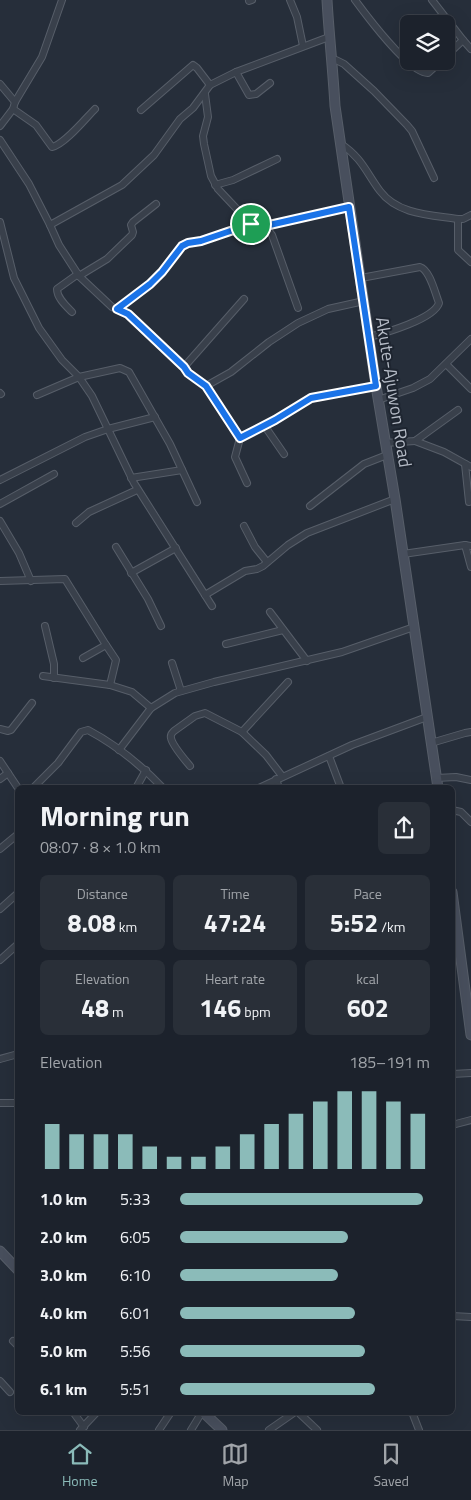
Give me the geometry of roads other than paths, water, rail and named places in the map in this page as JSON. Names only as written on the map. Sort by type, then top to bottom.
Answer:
[{"type":"main road","name":"Akute-Ajuwon Road","points":[[326,0],[333,60],[335,106],[349,207],[395,498],[437,783]]},
{"type":"main road","points":[[455,911],[468,991],[471,1035]]},
{"type":"main road","points":[[0,1250],[15,1267]]},
{"type":"main road","points":[[206,1415],[222,1430]]},
{"type":"street","points":[[0,126],[13,109],[15,102],[42,57],[62,0]]},
{"type":"street","points":[[290,0],[303,46]]},
{"type":"street","points":[[355,0],[373,26],[400,54]]},
{"type":"street","points":[[432,0],[471,49]]},
{"type":"street","points":[[50,225],[122,185],[154,155],[180,119],[193,108],[210,85],[236,72],[329,37]]},
{"type":"street","points":[[455,48],[463,40]]},
{"type":"street","points":[[333,60],[344,64],[412,131],[434,178]]},
{"type":"street","points":[[141,110],[193,66],[197,68],[210,85]]},
{"type":"street","points":[[420,70],[428,73],[431,70]]},
{"type":"street","points":[[236,72],[250,95],[256,94],[270,83]]},
{"type":"street","points":[[0,84],[15,102]]},
{"type":"street","points":[[205,94],[208,117],[203,136],[211,176],[215,184],[251,224]]},
{"type":"street","points":[[13,109],[36,125],[52,146],[56,146],[66,138],[95,109]]},
{"type":"street","points":[[0,140],[29,184],[59,246],[79,275],[112,307],[128,314],[188,373],[206,386],[240,438]]},
{"type":"street","points":[[341,144],[350,150],[361,162],[384,195],[402,208],[458,219],[471,215]]},
{"type":"street","points":[[215,184],[232,180],[277,159]]},
{"type":"street","points":[[72,312],[59,297],[57,290],[107,259],[132,235],[131,225],[133,222],[156,204]]},
{"type":"street","points":[[117,309],[150,284],[182,246],[188,243],[201,241],[251,224],[265,226],[349,207]]},
{"type":"street","points":[[458,219],[458,250],[471,262]]},
{"type":"street","points":[[0,222],[17,286],[39,328],[62,360],[79,378],[92,396],[131,478],[212,606]]},
{"type":"street","points":[[265,226],[272,235],[298,308]]},
{"type":"street","points":[[361,278],[420,267],[424,268],[439,303],[438,307],[430,314],[392,332],[369,337]]},
{"type":"street","points":[[184,367],[244,299]]},
{"type":"street","points":[[206,386],[231,372],[269,342],[298,323],[328,309],[364,301]]},
{"type":"street","points":[[378,400],[413,388],[430,379],[471,339]]},
{"type":"street","points":[[446,364],[471,389]]},
{"type":"street","points":[[37,396],[79,378],[120,368],[129,372],[170,444],[197,502]]},
{"type":"street","points":[[247,483],[234,457],[240,438],[311,398],[376,386]]},
{"type":"street","points":[[415,441],[458,410]]},
{"type":"street","points":[[0,480],[85,437],[155,417]]},
{"type":"street","points":[[264,426],[284,454]]},
{"type":"street","points":[[385,443],[415,441],[444,452],[468,465],[469,502]]},
{"type":"street","points":[[310,506],[364,464],[387,455]]},
{"type":"street","points":[[131,478],[182,470]]},
{"type":"street","points":[[0,504],[54,474]]},
{"type":"street","points":[[76,523],[89,512],[138,490]]},
{"type":"street","points":[[205,596],[245,571],[257,569],[288,545],[306,534],[395,498]]},
{"type":"street","points":[[0,521],[19,553],[31,581]]},
{"type":"street","points":[[244,526],[255,547],[267,562]]},
{"type":"street","points":[[403,554],[468,546],[471,567]]},
{"type":"street","points":[[116,547],[148,599],[161,626]]},
{"type":"street","points":[[131,573],[176,548]]},
{"type":"street","points":[[0,581],[31,581],[61,578],[65,580],[116,660],[110,685]]},
{"type":"street","points":[[270,612],[307,661]]},
{"type":"street","points":[[45,626],[54,664],[54,678]]},
{"type":"street","points":[[119,750],[151,708],[181,691],[342,652],[414,627]]},
{"type":"street","points":[[226,644],[283,630]]},
{"type":"street","points":[[83,658],[106,645]]},
{"type":"street","points":[[172,663],[181,691]]},
{"type":"street","points":[[43,676],[110,685],[132,692],[151,708]]},
{"type":"street","points":[[242,732],[288,682]]},
{"type":"street","points":[[0,729],[11,730],[32,703]]},
{"type":"street","points":[[190,766],[171,738],[172,734],[195,716],[205,713],[242,732],[266,755],[279,778],[279,785]]},
{"type":"street","points":[[265,785],[352,745],[427,717]]},
{"type":"street","points":[[36,785],[58,763],[84,730],[91,732],[119,750],[146,770],[160,785]]},
{"type":"street","points":[[431,743],[471,732]]},
{"type":"street","points":[[329,756],[340,785]]},
{"type":"street","points":[[0,762],[16,785]]},
{"type":"street","points":[[138,785],[146,770]]},
{"type":"street","points":[[0,779],[8,773]]},
{"type":"street","points":[[437,783],[456,777],[471,780]]},
{"type":"street","points":[[455,811],[461,812],[471,822]]},
{"type":"street","points":[[0,849],[15,836]]},
{"type":"street","points":[[0,909],[15,896]]},
{"type":"street","points":[[0,960],[15,947]]},
{"type":"street","points":[[0,1059],[15,1055]]},
{"type":"street","points":[[455,1074],[471,1073]]},
{"type":"street","points":[[0,1103],[15,1103]]},
{"type":"street","points":[[455,1124],[471,1120]]},
{"type":"street","points":[[455,1316],[471,1317]]},
{"type":"street","points":[[0,1381],[10,1392]]},
{"type":"street","points":[[75,1415],[82,1428],[94,1415]]},
{"type":"street","points":[[159,1430],[169,1415]]},
{"type":"street","points":[[191,1430],[201,1415]]},
{"type":"street","points":[[269,1430],[292,1415]]},
{"type":"street","points":[[300,1415],[317,1430]]},
{"type":"street","points":[[413,1415],[419,1430]]}]
